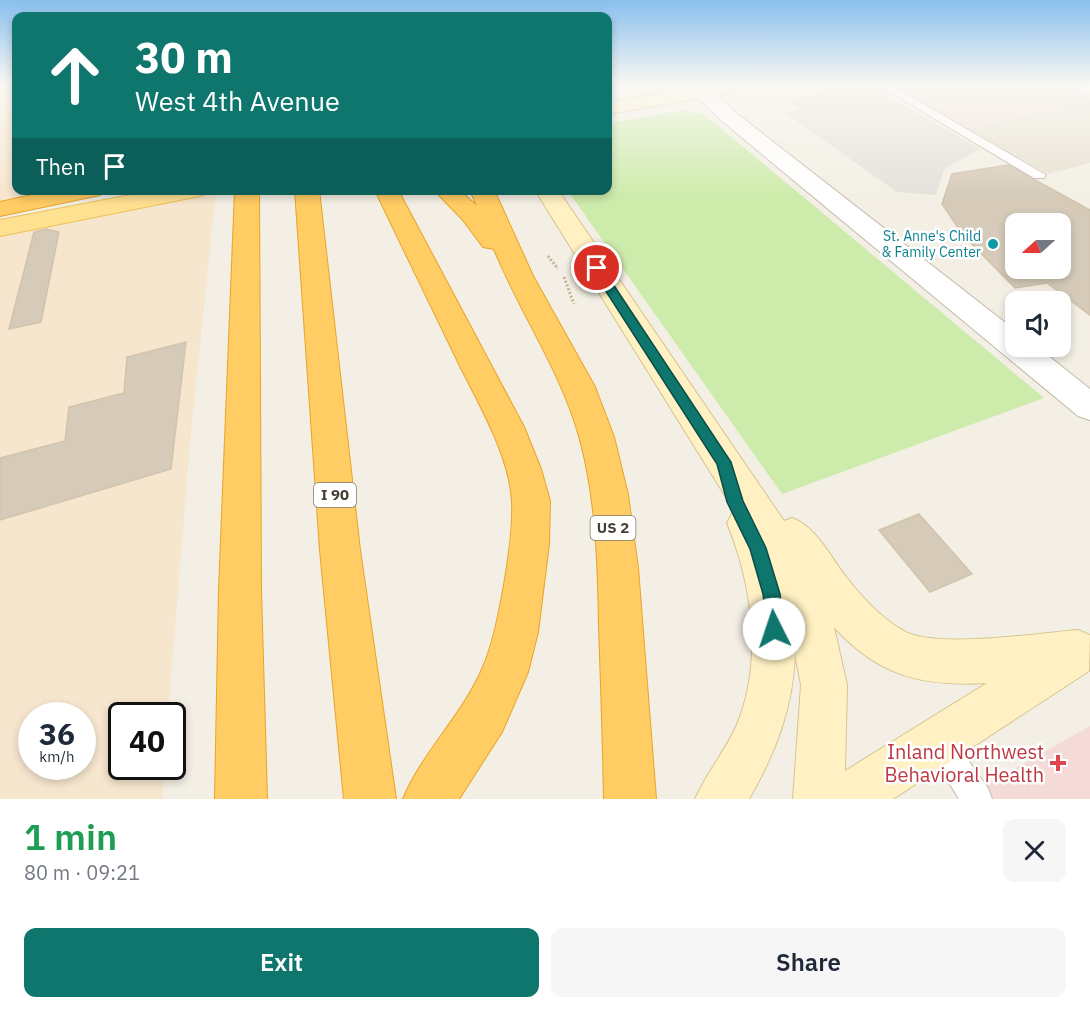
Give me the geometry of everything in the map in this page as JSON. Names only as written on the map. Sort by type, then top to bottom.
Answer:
[{"type":"highway","points":[[0,209],[68,195]]},
{"type":"highway","points":[[241,799],[240,590],[247,195]]},
{"type":"highway","name":"I 90","points":[[307,195],[317,327],[340,550],[370,799]]},
{"type":"highway","points":[[389,195],[507,428],[523,469],[531,501],[529,543],[516,632],[505,672],[486,715],[429,799]]},
{"type":"highway","name":"US 2","points":[[450,195],[472,215],[519,276],[579,387],[597,437],[609,495],[618,568],[630,799]]},
{"type":"highway","points":[[484,195],[519,276]]},
{"type":"main road","points":[[0,228],[169,195]]},
{"type":"street","points":[[736,122],[1090,406]]},
{"type":"street","points":[[549,195],[793,569],[809,613],[824,685],[819,799]]},
{"type":"street","points":[[724,462],[760,492],[835,597],[866,629],[890,648],[915,658],[949,662],[1084,648]]},
{"type":"street","points":[[721,799],[762,723],[775,646],[771,594],[758,548],[735,502],[724,462]]},
{"type":"street","points":[[848,799],[1084,648]]},
{"type":"lane","points":[[948,122],[1039,175]]},
{"type":"lane","points":[[938,742],[977,799]]},
{"type":"shaded area","points":[[0,122],[12,122],[12,195],[31,195],[0,201]]},
{"type":"shaded area","points":[[798,122],[934,122],[980,149],[944,169],[936,195],[897,192]]},
{"type":"shaded area","points":[[958,122],[993,122],[968,128]]},
{"type":"shaded area","points":[[993,122],[1090,122],[1090,163],[1048,174],[968,128]]},
{"type":"shaded area","points":[[174,195],[216,195],[191,433],[169,702],[108,702],[108,780],[163,780],[162,799],[0,799],[0,228]]},
{"type":"shaded area","name":"Inland Northwest Behavioral Health","points":[[1090,726],[1090,799],[961,799]]},
{"type":"green space","points":[[612,122],[714,122],[1044,398],[782,494],[571,195],[612,195]]},
{"type":"building","name":"St. Anne's Child & Family Center","points":[[1008,165],[1090,210],[1090,315],[1071,301],[1071,291],[1058,291],[1047,283],[1015,288],[1006,279],[1071,279],[1071,213],[1005,213],[1005,278],[963,235],[942,204],[952,174]]},
{"type":"building","points":[[46,229],[59,232],[41,322],[9,329],[34,232]]},
{"type":"building","points":[[186,342],[171,469],[0,520],[0,458],[65,441],[69,407],[124,393],[127,357]]},
{"type":"building","points":[[919,514],[972,574],[930,592],[879,530]]},
{"type":"place","name":"St. Anne's Child & Family Center","points":[[993,244]]},
{"type":"place","name":"Inland Northwest Behavioral Health","points":[[1058,763]]},
{"type":"route","points":[[597,268],[724,462],[735,502],[758,548],[771,594],[774,629]]}]
